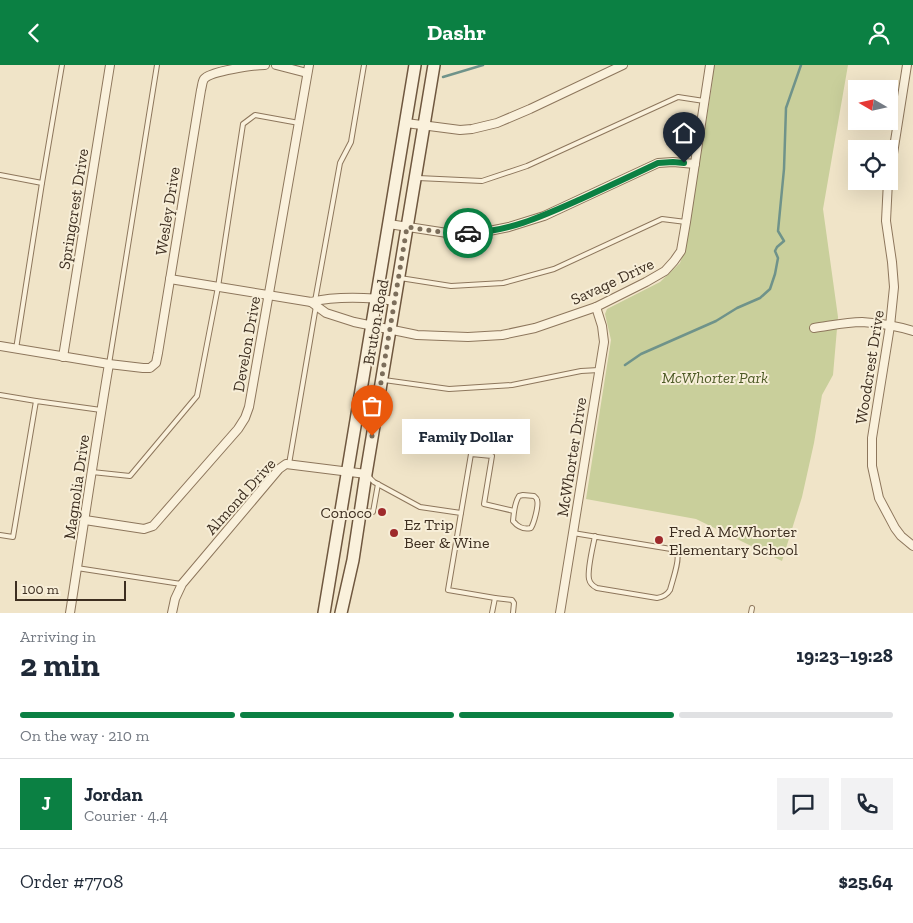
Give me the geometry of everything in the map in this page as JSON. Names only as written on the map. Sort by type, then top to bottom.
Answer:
[{"type":"main road","name":"Bruton Road","points":[[324,613],[415,65]]},
{"type":"main road","name":"Bruton Road","points":[[341,613],[354,560],[381,380],[434,65]]},
{"type":"street","name":"Springcrest Drive","points":[[63,357],[110,65]]},
{"type":"street","name":"Wesley Drive","points":[[109,365],[143,369],[150,368],[156,363],[204,79],[211,74],[251,65],[266,65]]},
{"type":"street","points":[[276,65],[308,69]]},
{"type":"street","points":[[406,123],[460,130],[497,123],[623,65]]},
{"type":"street","name":"Savage Drive","points":[[314,303],[326,313],[354,322],[417,335],[445,337],[502,335],[535,328],[596,307],[665,271],[680,251],[710,65]]},
{"type":"street","name":"Woodcrest Drive","points":[[895,140],[907,65]]},
{"type":"street","name":"Develon Drive","points":[[85,520],[144,529],[153,526],[238,429],[245,417],[249,407],[308,69]]},
{"type":"street","points":[[389,224],[447,233],[479,233],[509,227],[544,216],[658,163],[673,162],[695,165]]},
{"type":"street","name":"Woodcrest Drive","points":[[888,190],[886,221],[894,287],[890,326],[872,438],[872,466],[880,498],[895,528],[913,546]]},
{"type":"street","points":[[170,279],[314,303],[323,299],[376,298],[395,301]]},
{"type":"street","name":"McWhorter Drive","points":[[560,613],[604,342],[602,326],[596,307]]},
{"type":"street","points":[[814,328],[845,323],[862,323],[913,331]]},
{"type":"street","points":[[0,346],[109,365]]},
{"type":"street","name":"Magnolia Drive","points":[[70,613],[109,365]]},
{"type":"street","name":"Almond Drive","points":[[172,613],[175,599],[182,584],[279,469],[289,464],[366,473]]},
{"type":"lane","points":[[16,349],[62,65]]},
{"type":"lane","points":[[109,365],[157,65]]},
{"type":"lane","points":[[289,464],[314,303],[340,163],[351,142],[364,65]]},
{"type":"lane","points":[[415,178],[482,181],[527,166],[678,97],[704,101]]},
{"type":"lane","points":[[91,472],[130,476],[197,396],[218,287],[243,124],[255,115],[299,123]]},
{"type":"lane","points":[[0,175],[42,183]]},
{"type":"lane","points":[[399,277],[451,286],[503,283],[554,269],[662,219],[686,222]]},
{"type":"lane","points":[[381,380],[449,389],[512,385],[581,371],[599,370]]},
{"type":"lane","points":[[0,395],[101,410]]},
{"type":"lane","points":[[0,535],[12,537],[36,401]]},
{"type":"lane","points":[[513,613],[514,603],[512,600],[448,590],[471,454],[492,457],[484,504],[514,511]]},
{"type":"lane","points":[[366,473],[374,482],[420,507],[461,513]]},
{"type":"lane","points":[[360,511],[373,512],[378,484]]},
{"type":"lane","points":[[519,496],[534,496],[537,499],[531,528],[527,529],[516,525],[513,521],[514,511],[516,500],[519,496]]},
{"type":"lane","points":[[573,533],[595,536],[671,549],[676,551],[678,559],[668,593],[657,598],[594,586],[588,577],[595,536]]},
{"type":"lane","points":[[77,568],[182,584]]},
{"type":"lane","points":[[492,613],[495,598]]},
{"type":"green space","name":"McWhorter Park","points":[[714,65],[848,65],[823,209],[838,317],[833,375],[822,395],[802,497],[782,561],[696,519],[586,499],[611,340],[605,314],[607,309],[660,282],[680,263],[686,246]]},
{"type":"waterway","points":[[443,77],[483,65]]},
{"type":"waterway","points":[[625,365],[641,354],[716,321],[737,308],[760,298],[770,289],[778,258],[775,251],[784,241],[778,231],[784,169],[786,108],[801,65]]},
{"type":"way so far","points":[[372,436],[407,227],[447,233],[468,233]]},
{"type":"place","name":"Family Dollar","points":[[372,436]]},
{"type":"place","name":"Conoco","points":[[382,512]]},
{"type":"place","name":"Ez Trip Beer & Wine","points":[[394,533]]},
{"type":"place","name":"Fred A McWhorter Elementary School","points":[[659,540]]},
{"type":"route","points":[[468,233],[479,233],[509,227],[544,216],[658,163],[684,163]]}]
